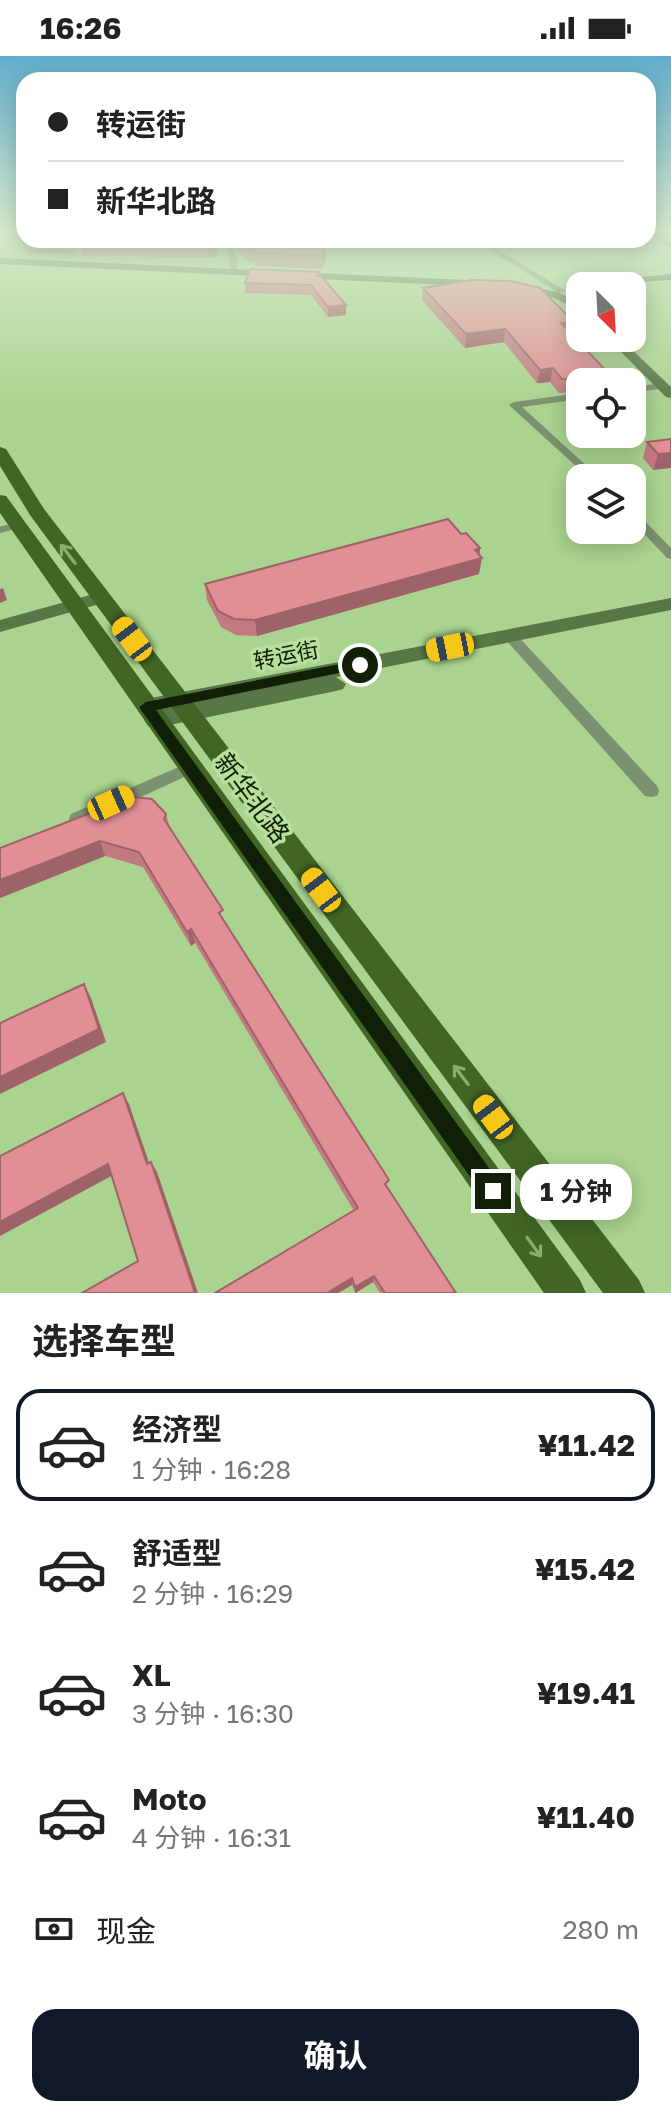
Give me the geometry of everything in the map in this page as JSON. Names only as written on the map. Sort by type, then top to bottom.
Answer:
[{"type":"main road","name":"新华北路","points":[[0,452],[22,491],[101,598],[626,1293]]},
{"type":"main road","name":"新华北路","points":[[0,500],[9,528],[74,605],[567,1293]]},
{"type":"street","points":[[540,290],[566,295]]},
{"type":"street","points":[[553,290],[566,298]]},
{"type":"street","points":[[558,293],[566,290]]},
{"type":"street","points":[[629,352],[668,387]]},
{"type":"street","points":[[638,352],[668,387]]},
{"type":"street","points":[[646,389],[668,387]]},
{"type":"street","points":[[566,398],[514,405],[579,464]]},
{"type":"street","points":[[646,529],[671,555]]},
{"type":"street","points":[[0,626],[101,598]]},
{"type":"street","name":"转运街","points":[[151,713],[516,641],[671,604]]},
{"type":"street","name":"转运街","points":[[516,641],[671,617]]},
{"type":"street","points":[[516,641],[651,791]]},
{"type":"street","points":[[57,827],[190,768]]},
{"type":"building","points":[[315,290],[333,290],[346,305],[328,307]]},
{"type":"building","points":[[425,290],[542,290],[566,314],[566,323],[561,323],[566,328],[566,352],[588,352],[604,368],[566,368],[566,379],[562,379],[553,368],[540,370],[505,329],[466,334]]},
{"type":"building","points":[[671,439],[671,453],[658,454],[647,442]]},
{"type":"building","points":[[448,519],[480,548],[475,550],[482,558],[255,620],[234,619],[218,611],[205,584]]},
{"type":"building","points":[[123,796],[152,799],[166,814],[164,819],[223,910],[219,913],[389,1180],[385,1184],[456,1293],[385,1293],[374,1276],[355,1287],[352,1278],[327,1293],[215,1293],[358,1208],[191,929],[187,932],[139,852],[100,841],[0,880],[0,848],[111,805]]},
{"type":"building","points":[[84,984],[99,1029],[0,1077],[0,1023]]},
{"type":"building","points":[[123,1093],[147,1164],[151,1162],[195,1293],[82,1293],[138,1261],[108,1164],[0,1222],[0,1156]]},
{"type":"route","points":[[360,665],[146,707],[493,1191]]}]
